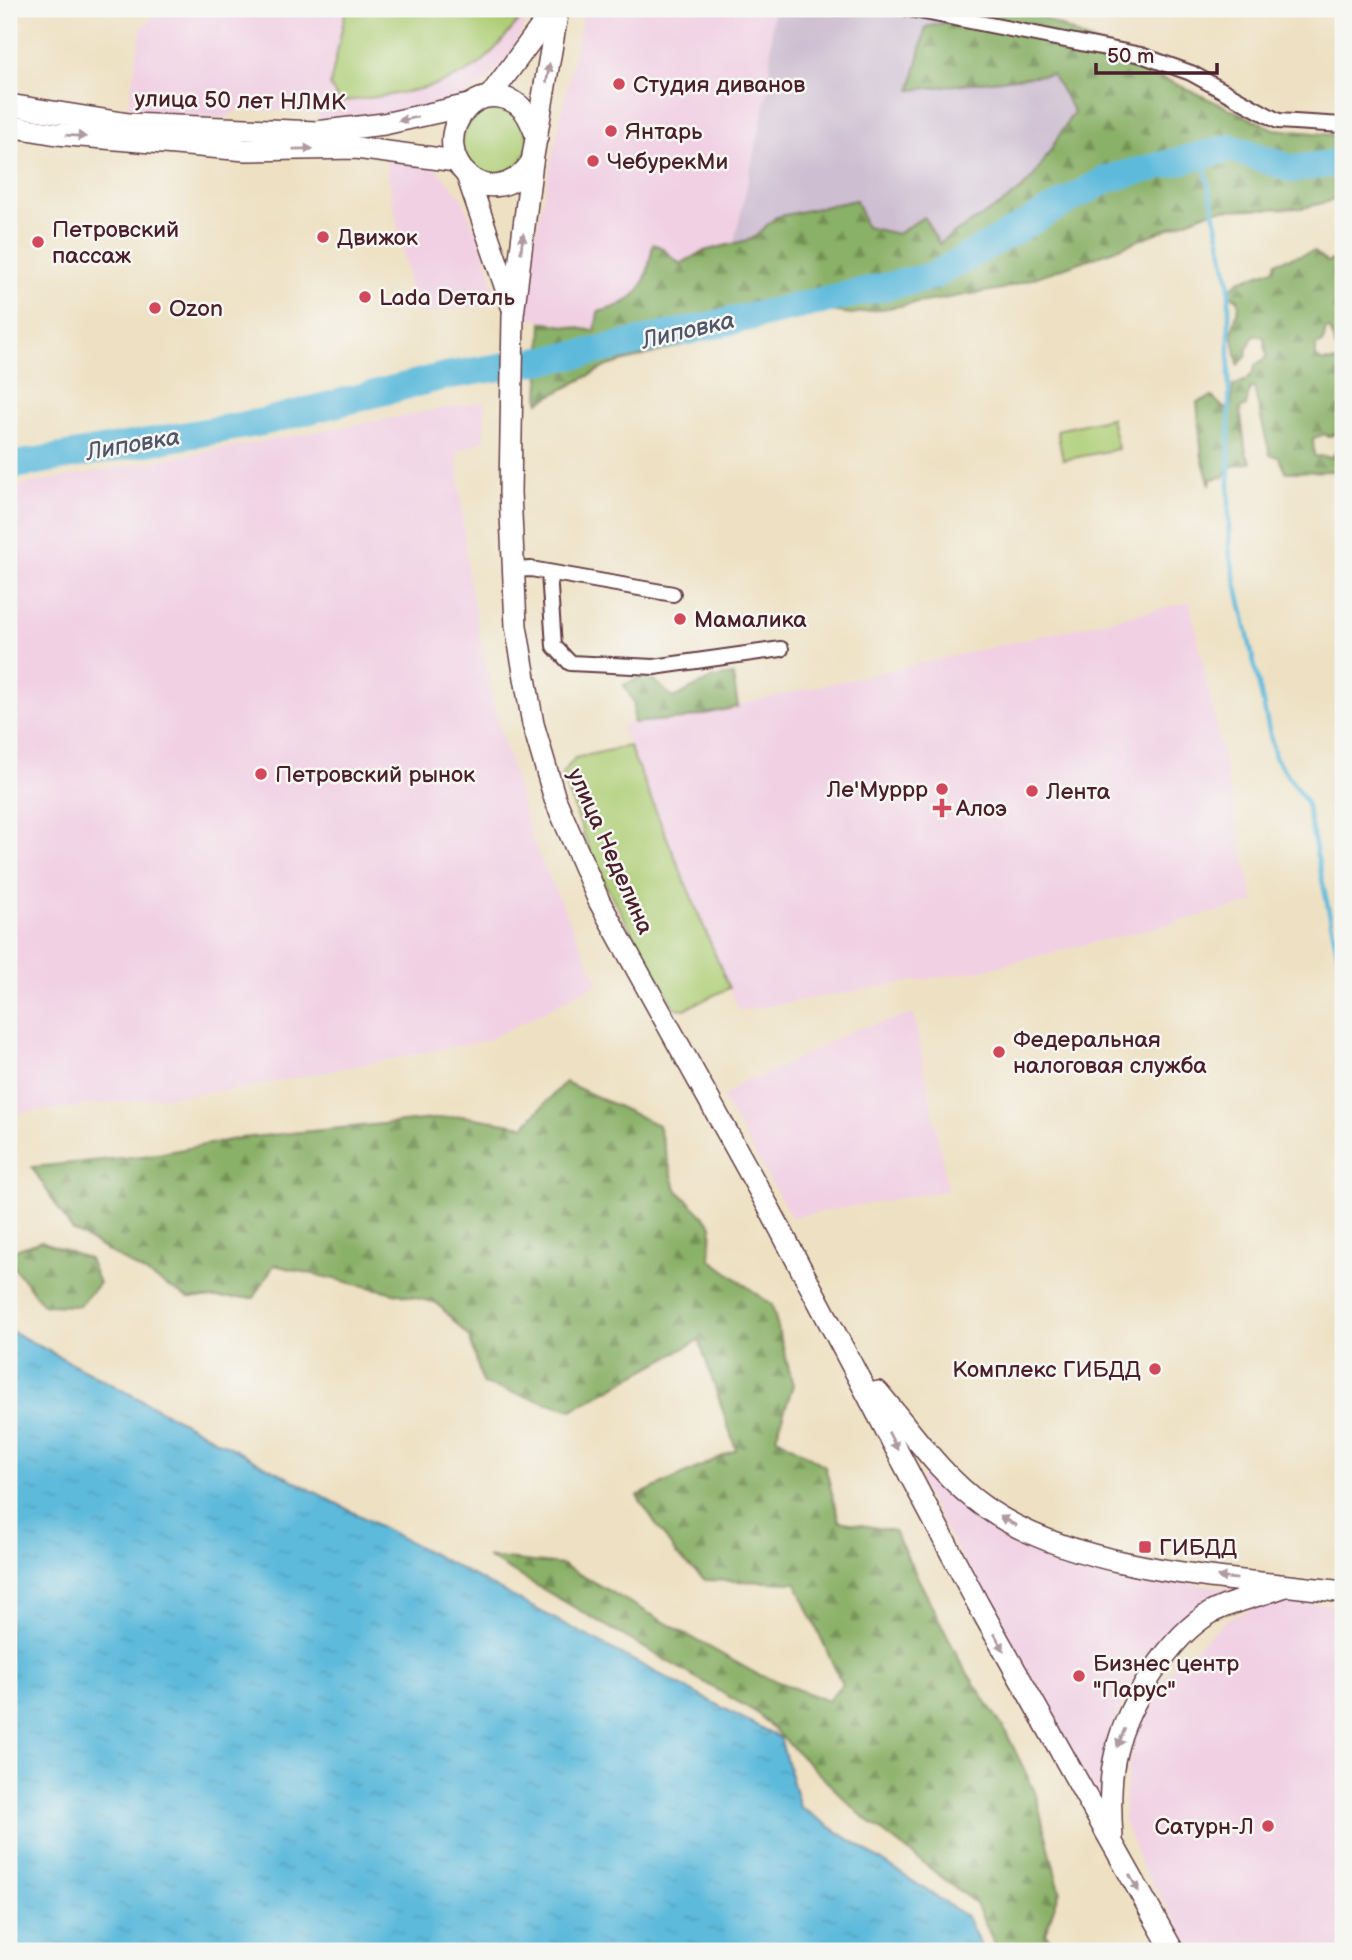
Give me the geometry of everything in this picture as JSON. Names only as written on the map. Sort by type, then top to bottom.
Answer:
[{"type":"main road","points":[[513,313],[451,140],[457,119],[469,105],[490,96],[556,9]]},
{"type":"main road","points":[[513,313],[532,162],[556,9]]},
{"type":"main road","points":[[490,96],[516,102],[525,110],[537,138]]},
{"type":"main road","name":"улица 50 лет НЛМК","points":[[9,105],[129,124],[316,132],[384,124],[469,105]]},
{"type":"main road","name":"улица 50 лет НЛМК","points":[[9,126],[57,134],[246,149],[356,148],[461,168]]},
{"type":"main road","points":[[461,168],[478,184],[492,187],[508,184],[522,177],[532,162]]},
{"type":"main road","name":"улица Неделина","points":[[513,313],[511,409],[516,626],[533,724],[565,825],[599,901],[850,1358]]},
{"type":"main road","points":[[850,1358],[950,1479],[1002,1517],[1035,1534],[1073,1548],[1144,1566],[1343,1592]]},
{"type":"main road","points":[[850,1358],[978,1604],[1173,1951]]},
{"type":"main road","points":[[1112,1843],[1110,1800],[1116,1751],[1139,1696],[1174,1644],[1212,1612],[1289,1585]]},
{"type":"street","points":[[909,9],[1141,55],[1191,73],[1278,121],[1343,125]]},
{"type":"street","points":[[513,570],[549,573],[673,594]]},
{"type":"street","points":[[549,573],[554,646],[570,663],[654,667],[781,649]]},
{"type":"shaded area","points":[[160,9],[533,9],[510,55],[483,85],[456,100],[395,115],[321,119],[315,112],[238,110],[225,118],[127,114],[141,29]]},
{"type":"shaded area","points":[[584,9],[773,9],[769,86],[730,261],[601,330],[527,318],[532,251]]},
{"type":"shaded area","points":[[773,9],[955,9],[1095,40],[1080,181],[942,255],[730,261],[769,86]]},
{"type":"shaded area","points":[[384,155],[433,165],[462,198],[489,265],[496,305],[415,314]]},
{"type":"shaded area","name":"Петровский рынок","points":[[485,401],[484,440],[457,452],[468,574],[494,707],[533,842],[599,983],[488,1040],[239,1089],[9,1114],[9,487]]},
{"type":"shaded area","points":[[1190,602],[1254,903],[982,970],[739,1011],[621,725],[741,704]]},
{"type":"shaded area","points":[[914,1014],[948,1190],[791,1217],[722,1098],[747,1078],[759,1078],[853,1030]]},
{"type":"shaded area","points":[[929,1473],[938,1486],[988,1520],[1054,1550],[1144,1579],[1233,1588],[1158,1645],[1132,1682],[1112,1728],[1103,1773],[1103,1809],[918,1480]]},
{"type":"shaded area","points":[[1278,1599],[1343,1606],[1343,1951],[1194,1951],[1142,1867],[1123,1818],[1132,1731],[1166,1674],[1227,1619]]},
{"type":"green space","points":[[346,9],[386,9],[519,21],[484,61],[462,74],[429,87],[340,102],[330,86]]},
{"type":"green space","points":[[1005,9],[1043,17],[1156,75],[1274,129],[1343,136],[1343,198],[1303,208],[1214,210],[1109,252],[1002,289],[852,314],[752,301],[739,309],[687,321],[683,345],[607,366],[539,402],[542,322],[595,331],[598,312],[624,303],[639,290],[648,271],[653,244],[661,247],[680,264],[704,251],[752,239],[776,217],[856,200],[866,227],[897,234],[924,217],[939,244],[1023,187],[1033,177],[1074,112],[1052,74],[911,90],[926,27]]},
{"type":"green space","points":[[492,109],[508,112],[518,119],[530,144],[515,174],[482,178],[460,152],[461,144],[472,119]]},
{"type":"green space","points":[[1343,248],[1343,352],[1336,348],[1330,329],[1326,329],[1323,343],[1316,346],[1316,357],[1321,361],[1343,362],[1343,430],[1328,437],[1326,434],[1313,438],[1314,456],[1332,457],[1343,447],[1343,460],[1338,462],[1337,471],[1286,472],[1279,457],[1270,455],[1254,388],[1250,388],[1246,406],[1240,409],[1246,453],[1251,462],[1229,467],[1224,477],[1211,479],[1210,485],[1202,458],[1197,402],[1212,397],[1225,409],[1231,406],[1233,386],[1248,379],[1255,365],[1267,357],[1264,337],[1254,335],[1246,351],[1247,356],[1238,365],[1232,332],[1239,306],[1238,299],[1230,295],[1229,290],[1239,281],[1274,269],[1276,262],[1314,251],[1327,262],[1335,259],[1338,250]]},
{"type":"green space","points":[[1111,418],[1118,449],[1063,460],[1057,430]]},
{"type":"green space","points":[[648,674],[673,698],[713,678],[733,675],[738,707],[682,719],[633,723],[634,703],[624,685]]},
{"type":"green space","points":[[629,746],[729,988],[685,1009],[675,1008],[596,868],[562,774],[575,758]]},
{"type":"green space","points":[[565,1082],[658,1125],[676,1189],[712,1225],[710,1259],[772,1305],[793,1385],[776,1437],[825,1466],[839,1521],[894,1531],[961,1663],[1006,1732],[1035,1792],[1060,1891],[1045,1933],[1059,1951],[998,1951],[976,1904],[860,1814],[757,1713],[487,1557],[563,1565],[757,1674],[828,1701],[842,1684],[796,1583],[705,1580],[677,1555],[637,1496],[736,1450],[699,1340],[572,1410],[483,1384],[469,1337],[437,1303],[274,1265],[254,1298],[188,1298],[72,1230],[32,1167],[152,1155],[241,1138],[463,1116],[524,1126]]},
{"type":"green space","points":[[41,1241],[89,1259],[99,1283],[79,1306],[43,1305],[9,1261],[9,1252]]},
{"type":"water","points":[[9,1330],[780,1738],[800,1807],[967,1917],[983,1951],[9,1951]]},
{"type":"waterway","name":"Липовка","points":[[9,466],[263,422],[445,376],[582,354],[933,276],[1107,179],[1231,148],[1293,169],[1343,162]]},
{"type":"waterway","points":[[1202,155],[1229,282],[1229,551],[1275,757],[1306,802],[1343,979]]},
{"type":"place","name":"Студия диванов","points":[[619,84]]},
{"type":"place","name":"Янтарь","points":[[611,131]]},
{"type":"place","name":"ЧебурекМи","points":[[593,161]]},
{"type":"place","name":"Движок","points":[[323,237]]},
{"type":"place","name":"Петровский пассаж","points":[[38,242]]},
{"type":"place","name":"Lada Dеталь","points":[[365,297]]},
{"type":"place","name":"Ozon","points":[[155,308]]},
{"type":"place","name":"Мамалика","points":[[680,619]]},
{"type":"place","name":"Петровский рынок","points":[[261,774]]},
{"type":"place","name":"Ле'Муррр","points":[[942,789]]},
{"type":"place","name":"Лента","points":[[1032,791]]},
{"type":"place","name":"Алоэ","points":[[942,808]]},
{"type":"place","name":"Федеральная налоговая служба","points":[[999,1052]]},
{"type":"place","name":"Комплекс ГИБДД","points":[[1155,1369]]},
{"type":"place","name":"ГИБДД","points":[[1145,1547]]},
{"type":"place","name":"Бизнес центр \"Парус\"","points":[[1079,1676]]},
{"type":"place","name":"Сатурн-Л","points":[[1268,1826]]}]
